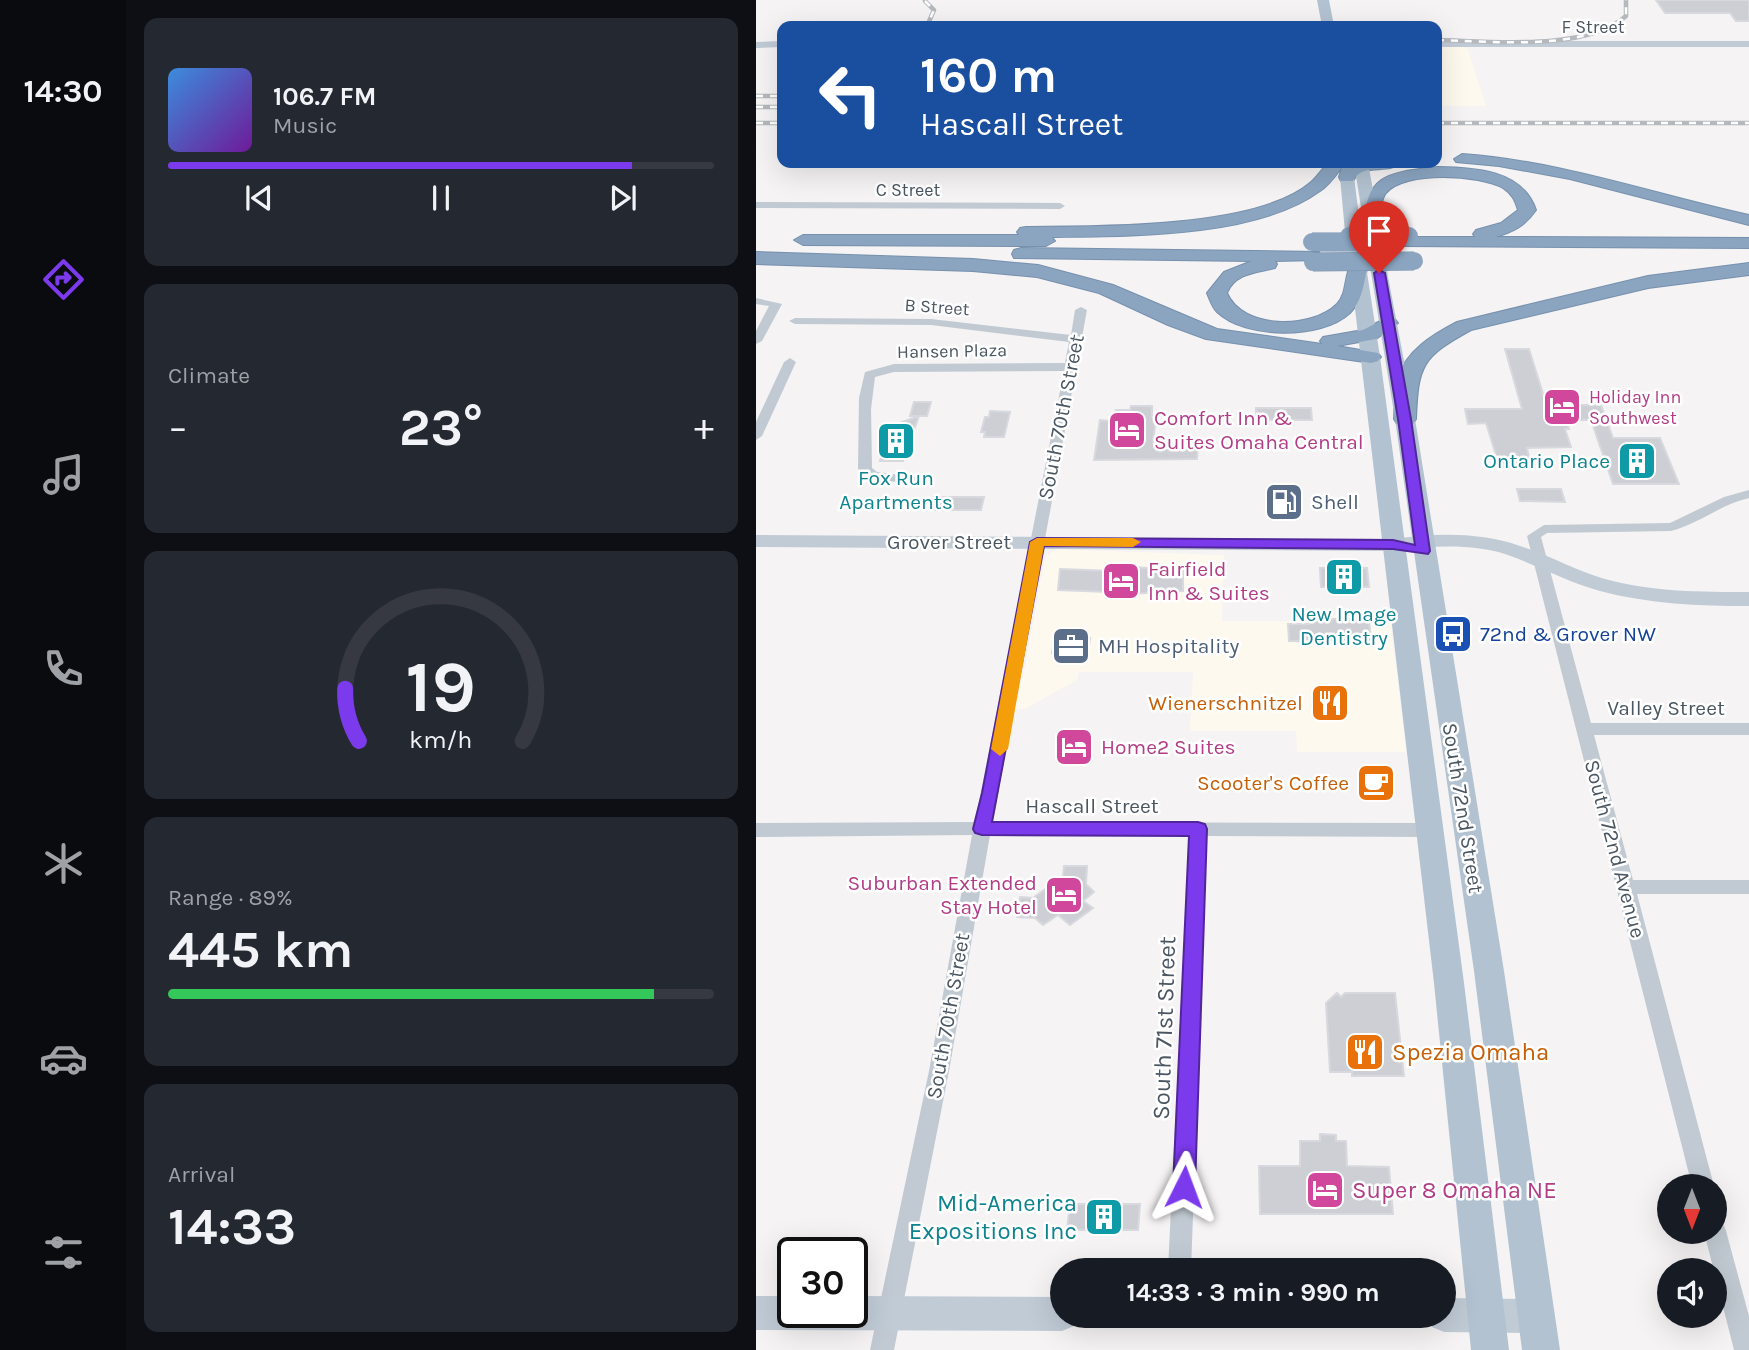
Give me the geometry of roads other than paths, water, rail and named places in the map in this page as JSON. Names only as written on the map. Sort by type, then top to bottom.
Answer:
[{"type":"highway","points":[[1442,160],[1503,161],[1552,169],[1749,220]]},
{"type":"highway","points":[[764,246],[939,233],[1104,229],[1219,221],[1265,211],[1295,200],[1347,168]]},
{"type":"highway","points":[[1372,232],[1374,202],[1380,188],[1392,180],[1418,174],[1449,172],[1487,177],[1515,189],[1527,205],[1526,213],[1519,221],[1498,230],[1468,235],[1415,251]]},
{"type":"highway","points":[[845,241],[1083,241],[1273,237]]},
{"type":"highway","points":[[1083,241],[1749,258]]},
{"type":"highway","points":[[1415,251],[1749,243]]},
{"type":"highway","points":[[764,246],[1309,247]]},
{"type":"highway","points":[[764,246],[1038,271],[1106,289],[1200,331],[1261,343],[1371,357]]},
{"type":"highway","points":[[1309,247],[1272,264],[1244,270],[1221,283],[1217,290],[1217,300],[1228,312],[1250,322],[1280,327],[1311,324],[1332,318],[1345,307],[1352,294],[1358,267]]},
{"type":"highway","points":[[1455,261],[1661,257]]},
{"type":"highway","points":[[1405,419],[1408,380],[1418,359],[1438,340],[1464,327],[1499,316],[1648,282],[1749,269]]},
{"type":"highway","points":[[1261,343],[1320,342],[1369,335],[1388,323]]},
{"type":"main road","points":[[1323,0],[1327,21]]},
{"type":"main road","points":[[1335,0],[1340,21]]},
{"type":"main road","points":[[1350,168],[1353,232]]},
{"type":"main road","points":[[1351,168],[1372,232]]},
{"type":"main road","name":"South 72nd Street","points":[[1358,267],[1369,335],[1449,983],[1488,1333]]},
{"type":"main road","name":"South 72nd Street","points":[[1378,267],[1405,419],[1539,1333]]},
{"type":"main road","points":[[1429,830],[1445,836],[1471,856]]},
{"type":"street","points":[[756,44],[777,44]]},
{"type":"street","name":"F Street","points":[[1442,44],[1749,44]]},
{"type":"street","name":"C Street","points":[[756,205],[1060,206]]},
{"type":"street","points":[[756,300],[774,302],[775,306],[756,341]]},
{"type":"street","name":"South 70th Street","points":[[882,1350],[939,1071],[982,829],[1081,310]]},
{"type":"street","name":"B Street","points":[[795,321],[931,322],[1075,339]]},
{"type":"street","points":[[756,436],[790,362]]},
{"type":"street","name":"Hansen Plaza","points":[[918,481],[870,473],[865,469],[864,393],[869,375],[881,370],[1070,367]]},
{"type":"street","name":"South 72nd Avenue","points":[[1700,1174],[1534,545],[1535,533],[1544,529],[1671,527],[1687,523],[1729,499],[1749,494]]},
{"type":"street","name":"Grover Street","points":[[756,541],[1422,546],[1539,563],[1592,583],[1644,594],[1688,599],[1749,599]]},
{"type":"street","name":"Valley Street","points":[[1584,729],[1749,729]]},
{"type":"street","name":"South 71st Street","points":[[1180,1258],[1198,829]]},
{"type":"street","name":"Hascall Street","points":[[756,830],[1429,830]]},
{"type":"street","points":[[1625,887],[1749,887]]},
{"type":"street","points":[[1718,1244],[1746,1350]]},
{"type":"street","points":[[756,1313],[1050,1314]]},
{"type":"street","points":[[1456,1320],[1488,1333],[1539,1333]]},
{"type":"railway","points":[[1442,40],[1536,42],[1587,35],[1626,16],[1626,0]]},
{"type":"railway","points":[[925,1],[934,10],[929,21]]},
{"type":"railway","points":[[756,96],[777,96]]},
{"type":"railway","points":[[756,107],[777,107]]},
{"type":"railway","points":[[756,123],[777,123]]},
{"type":"railway","points":[[1442,123],[1749,123]]},
{"type":"place","name":"Holiday Inn Southwest","points":[[1562,407]]},
{"type":"place","name":"Comfort Inn & Suites Omaha Central","points":[[1127,430]]},
{"type":"place","name":"Fox Run Apartments","points":[[896,441]]},
{"type":"place","name":"Ontario Place","points":[[1637,461]]},
{"type":"place","name":"Shell","points":[[1284,502]]},
{"type":"place","name":"New Image Dentistry","points":[[1344,577]]},
{"type":"place","name":"Fairfield Inn & Suites","points":[[1121,581]]},
{"type":"place","name":"72nd & Grover NW","points":[[1453,634]]},
{"type":"place","name":"MH Hospitality","points":[[1071,646]]},
{"type":"place","name":"Wienerschnitzel","points":[[1330,703]]},
{"type":"place","name":"Home2 Suites","points":[[1074,747]]},
{"type":"place","name":"Scooter's Coffee","points":[[1376,783]]},
{"type":"place","name":"Suburban Extended Stay Hotel","points":[[1064,895]]},
{"type":"place","name":"Spezia Omaha","points":[[1365,1052]]},
{"type":"place","name":"Super 8 Omaha NE","points":[[1325,1190]]},
{"type":"place","name":"Mid-America Expositions Inc","points":[[1104,1217]]}]
